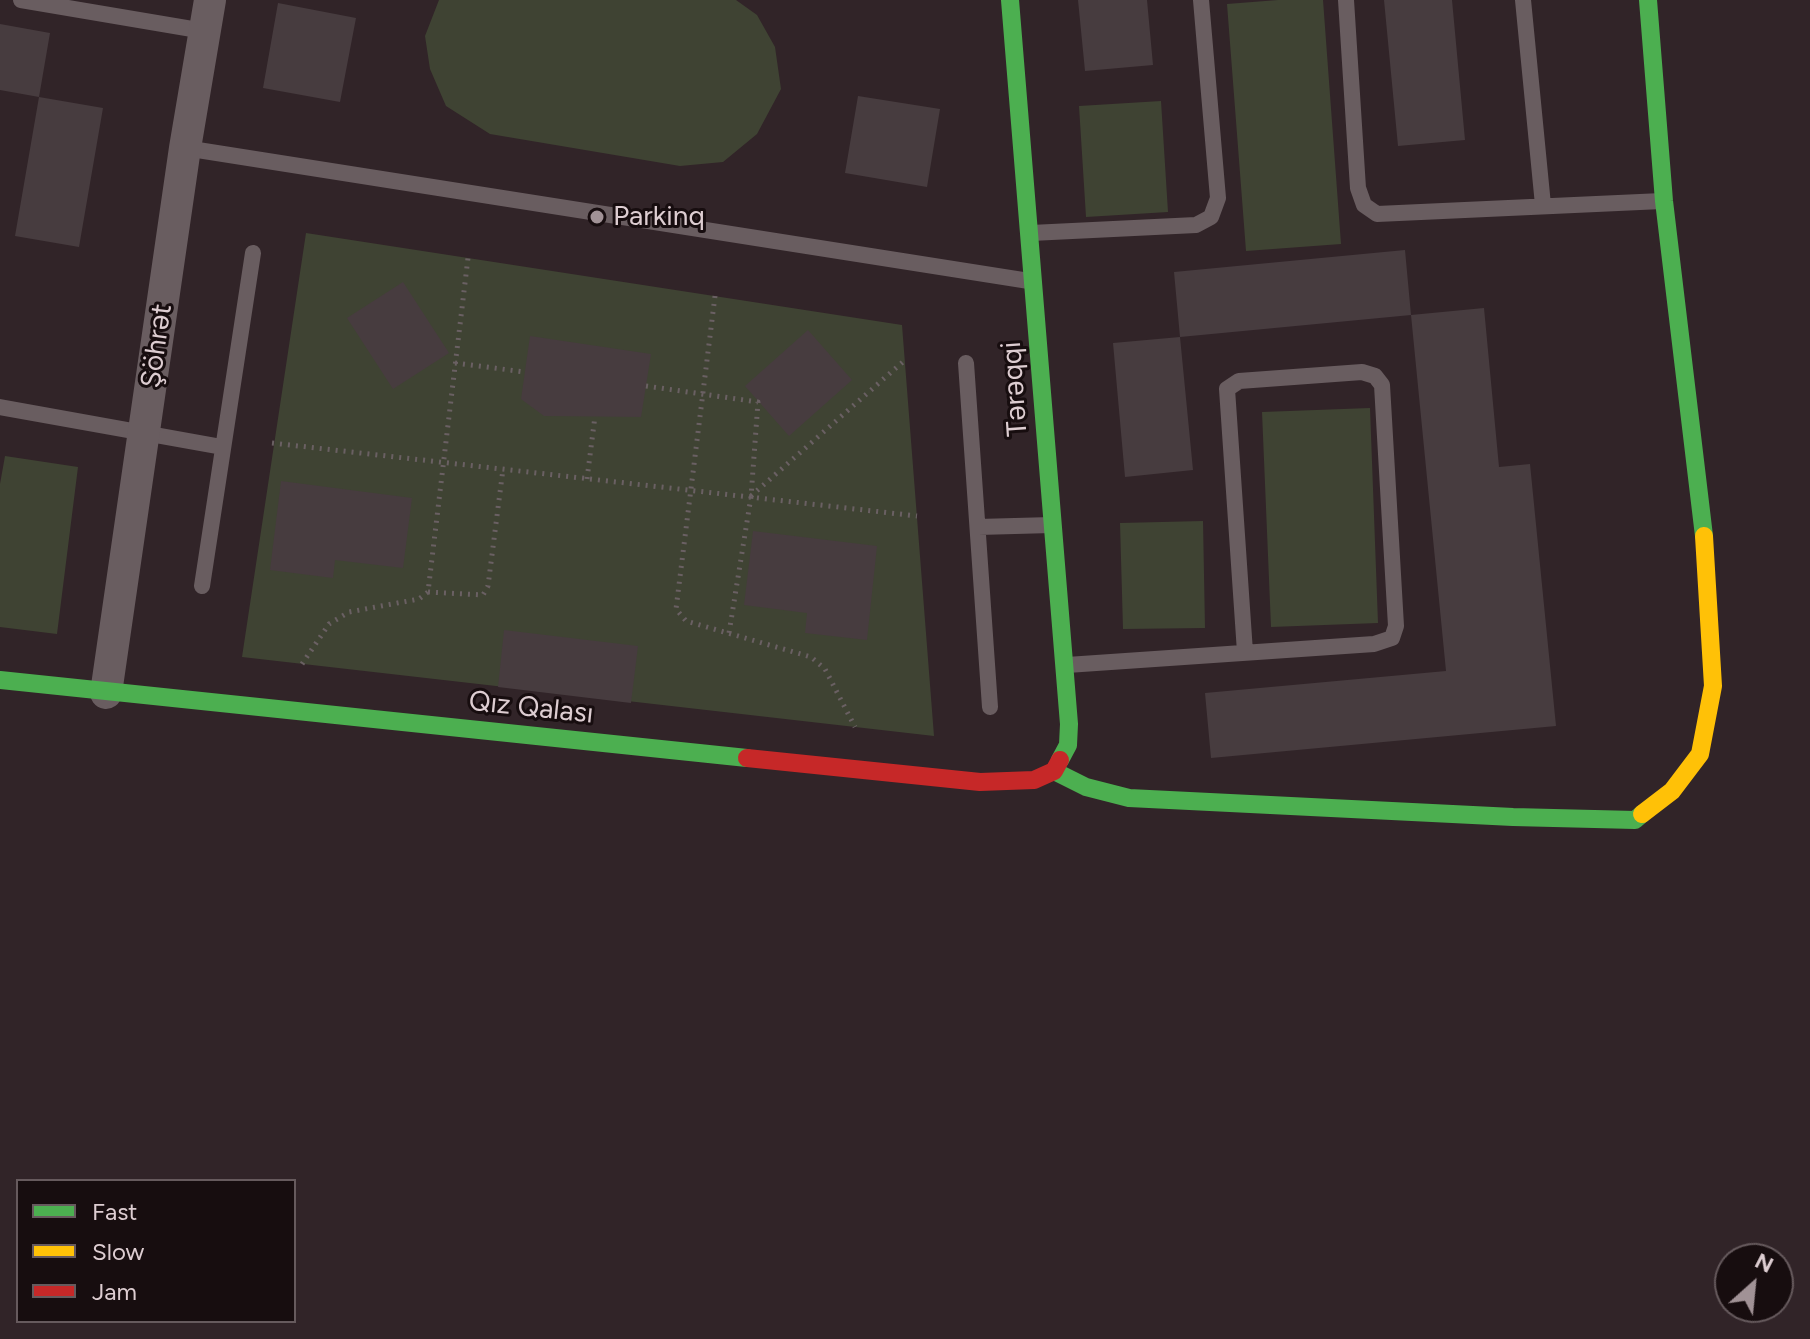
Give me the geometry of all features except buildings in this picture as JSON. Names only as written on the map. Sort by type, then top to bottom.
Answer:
[{"type":"street","name":"Şöhrət","points":[[106,693],[185,148],[210,0]]},
{"type":"street","name":"Tərəqqi","points":[[1010,0],[1054,525],[1068,745],[1054,771]]},
{"type":"street","points":[[1054,771],[1086,787],[1129,798],[1513,817],[1635,820],[1672,791],[1700,754],[1713,686],[1708,567],[1664,201],[1648,0]]},
{"type":"street","name":"Qız Qalası","points":[[0,680],[980,782],[1034,780],[1054,771]]},
{"type":"lane","points":[[21,0],[204,31]]},
{"type":"lane","points":[[1031,233],[1196,225],[1211,217],[1218,198],[1201,0]]},
{"type":"lane","points":[[1346,0],[1358,188],[1364,205],[1377,214],[1664,201]]},
{"type":"lane","points":[[1523,0],[1543,205]]},
{"type":"lane","points":[[185,148],[1035,282]]},
{"type":"lane","points":[[202,586],[253,253]]},
{"type":"lane","points":[[966,363],[990,707]]},
{"type":"lane","points":[[1062,665],[1374,644],[1392,638],[1396,626],[1384,415],[1382,385],[1375,376],[1362,372],[1239,381],[1227,389],[1245,652]]},
{"type":"lane","points":[[0,407],[222,447]]},
{"type":"lane","points":[[978,527],[1054,525]]},
{"type":"path","points":[[428,592],[468,258]]},
{"type":"path","points":[[715,296],[676,609],[686,621],[811,657],[825,669],[855,727]]},
{"type":"path","points":[[751,497],[905,360]]},
{"type":"path","points":[[455,363],[525,372]]},
{"type":"path","points":[[646,386],[758,402],[751,497],[729,633]]},
{"type":"path","points":[[587,479],[595,416]]},
{"type":"path","points":[[272,443],[917,516]]},
{"type":"path","points":[[302,664],[329,624],[349,612],[419,599],[428,592],[483,595],[488,586],[503,469]]},
{"type":"green space","points":[[439,0],[736,0],[757,15],[775,47],[781,89],[757,134],[723,162],[680,166],[490,134],[446,106],[430,69],[425,36]]},
{"type":"green space","points":[[1323,0],[1341,244],[1246,251],[1227,4]]},
{"type":"green space","points":[[1161,101],[1168,212],[1086,217],[1079,106]]},
{"type":"green space","points":[[306,233],[902,325],[934,736],[242,657]]},
{"type":"green space","points":[[1370,408],[1378,623],[1271,627],[1262,412]]},
{"type":"green space","points":[[5,456],[78,467],[57,634],[0,627],[0,484]]},
{"type":"green space","points":[[1203,521],[1205,628],[1123,629],[1120,523]]},
{"type":"traffic: fast","points":[[1010,0],[1069,724],[1068,745],[1060,760]]},
{"type":"traffic: fast","points":[[1648,0],[1664,201],[1704,536]]},
{"type":"traffic: fast","points":[[0,680],[747,758]]},
{"type":"traffic: fast","points":[[1054,771],[1086,787],[1129,798],[1513,817],[1635,820],[1642,814]]},
{"type":"traffic: slow","points":[[1642,814],[1672,791],[1700,754],[1713,686],[1704,536]]},
{"type":"traffic: jam","points":[[747,758],[980,782],[1034,780],[1054,771],[1060,760]]},
{"type":"place","name":"Parkinq","points":[[597,217]]}]
